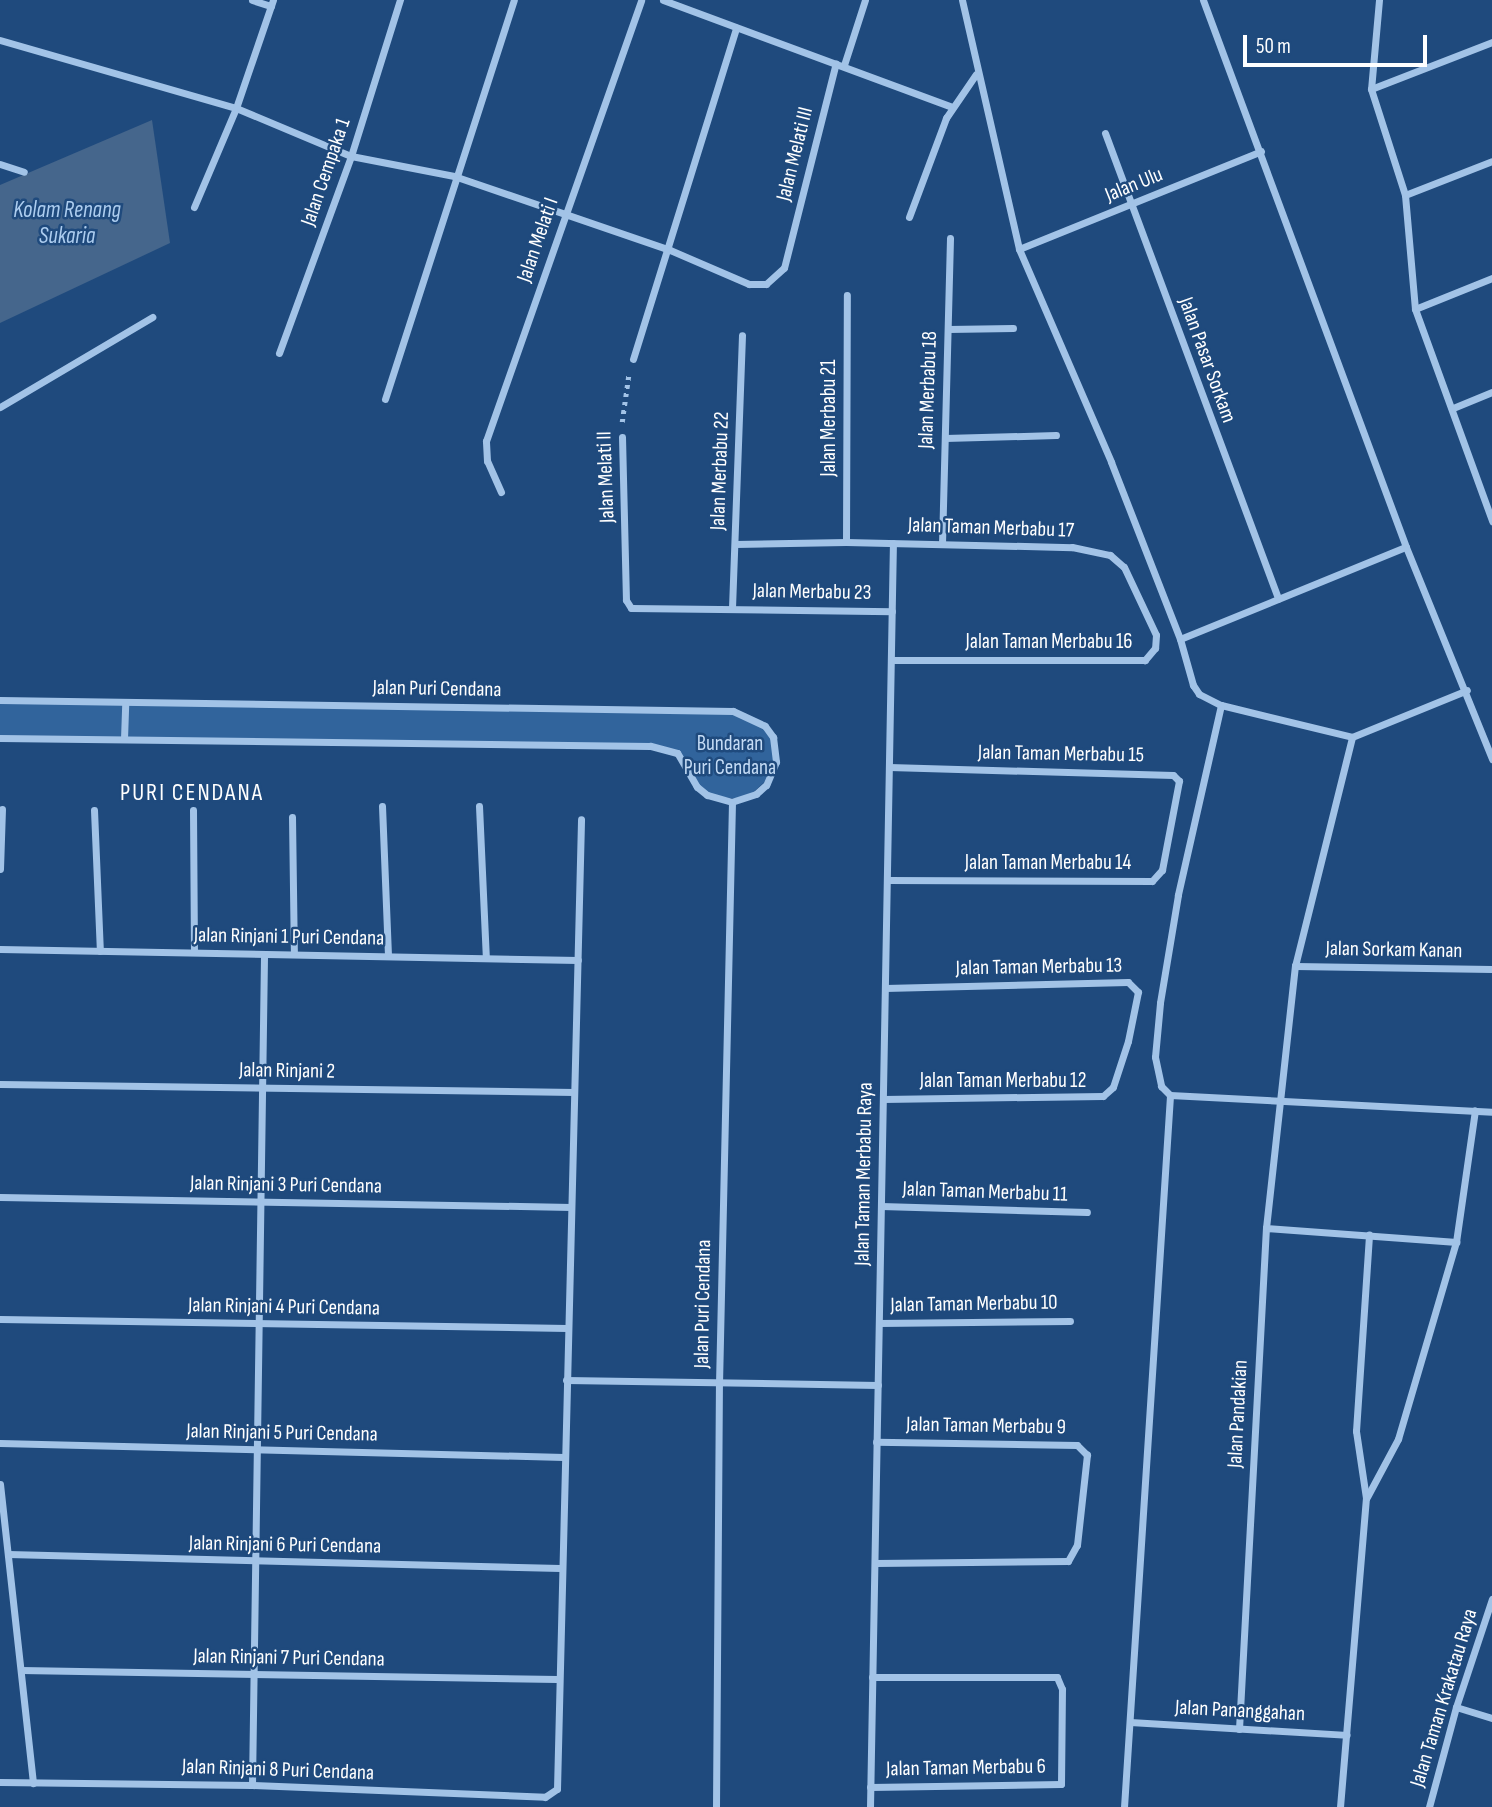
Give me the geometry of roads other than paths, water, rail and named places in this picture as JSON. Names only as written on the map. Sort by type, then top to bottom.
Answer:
[{"type":"street","points":[[194,207],[236,108],[272,3],[252,0]]},
{"type":"street","name":"Jalan Cempaka 1","points":[[279,353],[351,156],[400,0]]},
{"type":"street","points":[[385,399],[453,176],[514,0]]},
{"type":"street","name":"Jalan Melati I","points":[[501,492],[488,461],[486,441],[641,0]]},
{"type":"street","points":[[663,0],[952,107]]},
{"type":"street","name":"Jalan Melati III","points":[[670,250],[749,284],[766,284],[777,277],[788,254],[840,64],[865,0]]},
{"type":"street","points":[[962,0],[976,74],[1019,248],[1180,639],[1193,685],[1199,694],[1221,705],[1352,737],[1467,690]]},
{"type":"street","points":[[1203,0],[1406,547],[1467,690],[1492,759]]},
{"type":"street","points":[[1379,0],[1371,89],[1405,195],[1415,309],[1492,519]]},
{"type":"street","points":[[633,359],[670,250],[736,28]]},
{"type":"street","points":[[0,40],[236,108],[351,156],[453,176],[670,250]]},
{"type":"street","points":[[1371,89],[1492,42]]},
{"type":"street","points":[[909,217],[952,107],[976,74]]},
{"type":"street","name":"Jalan Pasar Sorkam","points":[[1105,133],[1278,599]]},
{"type":"street","name":"Jalan Ulu","points":[[1019,248],[1261,151]]},
{"type":"street","points":[[1405,195],[1492,161]]},
{"type":"street","points":[[0,164],[24,172]]},
{"type":"street","name":"Jalan Merbabu 18","points":[[942,544],[950,238]]},
{"type":"street","points":[[1415,309],[1492,278]]},
{"type":"street","name":"Jalan Merbabu 21","points":[[846,541],[847,295]]},
{"type":"street","points":[[0,407],[152,317]]},
{"type":"street","points":[[948,329],[1013,328]]},
{"type":"street","name":"Jalan Merbabu 22","points":[[732,608],[743,335]]},
{"type":"street","points":[[1453,408],[1492,392]]},
{"type":"street","points":[[944,439],[1056,435]]},
{"type":"street","name":"Jalan Melati II","points":[[622,437],[627,603],[637,610],[732,608]]},
{"type":"street","name":"Jalan Taman Merbabu 17","points":[[735,544],[846,541],[1072,547],[1110,555],[1124,567],[1142,605]]},
{"type":"street","name":"Jalan Taman Merbabu Raya","points":[[870,1807],[893,542]]},
{"type":"street","points":[[1180,639],[1406,547]]},
{"type":"street","name":"Jalan Taman Merbabu 16","points":[[891,660],[1145,660],[1155,648],[1156,635],[1142,605]]},
{"type":"street","name":"Jalan Merbabu 23","points":[[732,608],[892,611]]},
{"type":"street","name":"Jalan Puri Cendana","points":[[0,700],[733,711],[756,718],[773,737],[776,762],[756,794],[732,802],[719,1384],[716,1807]]},
{"type":"street","points":[[124,739],[125,703]]},
{"type":"street","points":[[1221,705],[1178,895],[1160,1003],[1155,1068],[1161,1086],[1170,1094],[1492,1112]]},
{"type":"street","name":"Jalan Pandakian","points":[[1239,1729],[1266,1228],[1278,1102],[1295,966],[1352,737]]},
{"type":"street","points":[[0,738],[650,746],[677,753],[697,787],[719,800],[732,802]]},
{"type":"street","name":"Jalan Taman Merbabu 15","points":[[889,767],[1174,775],[1179,782],[1171,830]]},
{"type":"street","points":[[382,806],[388,956]]},
{"type":"street","points":[[479,806],[486,958]]},
{"type":"street","points":[[0,869],[2,809]]},
{"type":"street","points":[[94,810],[100,951]]},
{"type":"street","points":[[193,810],[194,952]]},
{"type":"street","points":[[292,817],[294,954]]},
{"type":"street","points":[[557,1679],[581,819]]},
{"type":"street","name":"Jalan Taman Merbabu 14","points":[[887,880],[1152,881],[1160,875],[1171,830]]},
{"type":"street","name":"Jalan Rinjani 1 Puri Cendana","points":[[0,949],[578,960]]},
{"type":"street","points":[[252,1785],[264,954]]},
{"type":"street","name":"Jalan Sorkam Kanan","points":[[1295,966],[1492,969]]},
{"type":"street","name":"Jalan Taman Merbabu 13","points":[[885,988],[1132,983],[1138,992],[1128,1041]]},
{"type":"street","name":"Jalan Taman Merbabu 12","points":[[883,1099],[1097,1098],[1110,1092],[1128,1041]]},
{"type":"street","name":"Jalan Rinjani 2","points":[[0,1084],[574,1092]]},
{"type":"street","points":[[1124,1807],[1170,1094]]},
{"type":"street","points":[[1366,1498],[1398,1439],[1456,1242],[1475,1110]]},
{"type":"street","name":"Jalan Rinjani 3 Puri Cendana","points":[[0,1197],[571,1207]]},
{"type":"street","name":"Jalan Taman Merbabu 11","points":[[881,1206],[1087,1212]]},
{"type":"street","points":[[1266,1228],[1456,1242]]},
{"type":"street","points":[[1340,1807],[1366,1498],[1356,1431],[1369,1234]]},
{"type":"street","name":"Jalan Rinjani 4 Puri Cendana","points":[[0,1319],[567,1328]]},
{"type":"street","name":"Jalan Taman Merbabu 10","points":[[878,1323],[1070,1321]]},
{"type":"street","points":[[566,1381],[878,1385]]},
{"type":"street","name":"Jalan Taman Merbabu 9","points":[[874,1563],[1062,1564],[1077,1545],[1087,1455],[1082,1446],[876,1442]]},
{"type":"street","name":"Jalan Rinjani 5 Puri Cendana","points":[[0,1443],[564,1457]]},
{"type":"street","points":[[0,1483],[33,1783]]},
{"type":"street","name":"Jalan Rinjani 6 Puri Cendana","points":[[8,1554],[561,1568]]},
{"type":"street","name":"Jalan Taman Krakatau Raya","points":[[1429,1807],[1456,1707],[1491,1604]]},
{"type":"street","name":"Jalan Rinjani 7 Puri Cendana","points":[[21,1670],[557,1679]]},
{"type":"street","name":"Jalan Taman Merbabu 6","points":[[870,1787],[1061,1784],[1062,1689],[1057,1677],[872,1677]]},
{"type":"street","name":"Jalan Rinjani 8 Puri Cendana","points":[[0,1782],[252,1785],[545,1797],[554,1793],[557,1679]]},
{"type":"street","points":[[1456,1707],[1492,1718]]},
{"type":"street","name":"Jalan Pananggahan","points":[[1130,1723],[1347,1735]]},
{"type":"water","name":"Kolam Renang Sukaria","points":[[152,120],[170,243],[0,323],[0,185]]},
{"type":"district","name":"PURI CENDANA","points":[[192,793]]},
{"type":"park label","name":"Bundaran Puri Cendana","points":[[730,756]]}]
